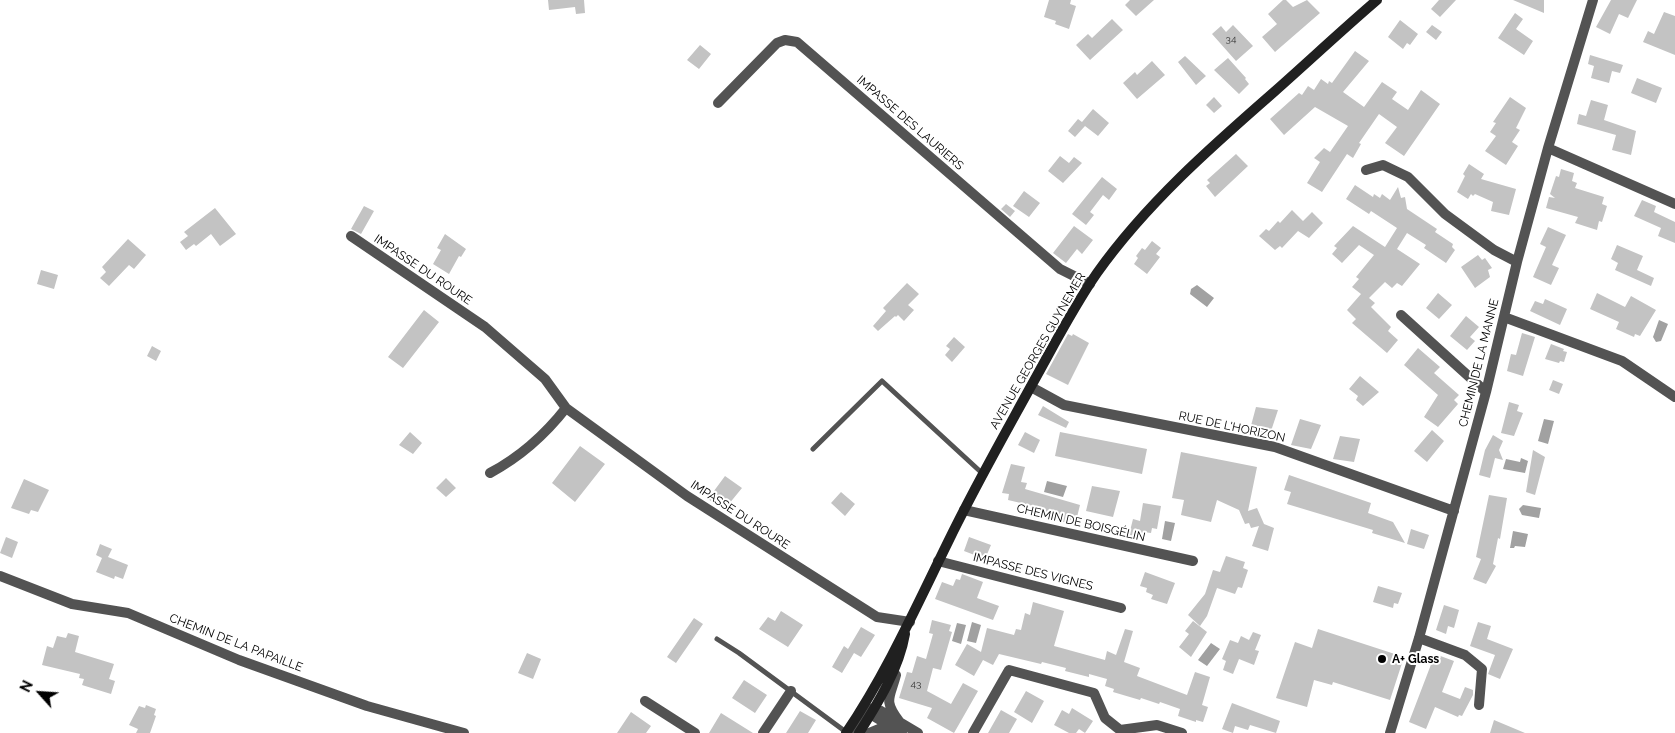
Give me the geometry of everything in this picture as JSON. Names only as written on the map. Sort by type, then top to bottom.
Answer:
[{"type":"main road","name":"AVENUE GEORGES GUYNEMER","points":[[848,733],[877,682],[894,658],[938,561],[964,510],[1090,284],[1127,235],[1189,168],[1377,0]]},
{"type":"main road","points":[[858,733],[871,710]]},
{"type":"street","name":"CHEMIN DE LA MANNE","points":[[1390,733],[1419,638],[1454,511],[1548,148],[1593,0]]},
{"type":"street","name":"IMPASSE DES LAURIERS","points":[[718,103],[778,43],[785,40],[797,42],[1060,269],[1090,284]]},
{"type":"street","points":[[1548,148],[1675,204]]},
{"type":"street","points":[[1366,170],[1383,165],[1408,177],[1446,214],[1494,250],[1517,262]]},
{"type":"street","name":"IMPASSE DU ROURE","points":[[351,236],[485,328],[545,378],[566,408],[687,496],[877,617],[908,626]]},
{"type":"street","points":[[1401,315],[1486,392]]},
{"type":"street","points":[[1504,317],[1622,361],[1675,397]]},
{"type":"street","name":"RUE DE L'HORIZON","points":[[1031,387],[1064,405],[1275,447],[1454,511]]},
{"type":"street","points":[[490,473],[516,459],[550,428],[566,408]]},
{"type":"street","name":"CHEMIN DE BOISGÉLIN","points":[[964,510],[1193,561]]},
{"type":"street","name":"IMPASSE DES VIGNES","points":[[938,561],[1121,608]]},
{"type":"street","name":"CHEMIN DE LA PAPAILLE","points":[[0,576],[72,604],[128,613],[239,660],[367,706],[464,733]]},
{"type":"street","points":[[1419,638],[1466,655],[1482,669],[1479,705]]},
{"type":"street","points":[[848,733],[871,710],[894,658]]},
{"type":"street","points":[[894,658],[896,676],[888,699],[889,708],[898,727]]},
{"type":"street","points":[[973,733],[1010,670],[1094,693],[1106,718],[1119,732],[1157,725],[1182,733]]},
{"type":"street","points":[[763,733],[791,691]]},
{"type":"street","points":[[645,701],[695,733]]},
{"type":"street","points":[[871,710],[898,727],[918,733]]},
{"type":"street","points":[[869,733],[880,728],[898,727]]},
{"type":"lane","points":[[813,448],[882,381],[983,474]]},
{"type":"lane","points":[[717,639],[848,733]]},
{"type":"shaded area","points":[[1197,285],[1214,298],[1207,307],[1190,294],[1191,289]]},
{"type":"shaded area","points":[[1659,320],[1668,324],[1661,341],[1656,342],[1653,337]]},
{"type":"shaded area","points":[[1544,419],[1554,421],[1548,444],[1538,441]]},
{"type":"shaded area","points":[[1521,458],[1528,461],[1525,473],[1503,469],[1506,459],[1520,462]]},
{"type":"shaded area","points":[[1047,481],[1067,486],[1063,497],[1044,492]]},
{"type":"shaded area","points":[[1523,505],[1541,508],[1539,518],[1522,515],[1519,509]]},
{"type":"shaded area","points":[[1165,521],[1175,523],[1171,541],[1162,539]]},
{"type":"shaded area","points":[[1513,531],[1528,534],[1525,547],[1515,546],[1510,548]]},
{"type":"shaded area","points":[[972,622],[981,625],[976,643],[967,641]]},
{"type":"shaded area","points":[[957,623],[966,625],[961,644],[952,641]]},
{"type":"shaded area","points":[[1211,643],[1220,649],[1207,666],[1198,660]]},
{"type":"building","points":[[548,0],[584,0],[585,13],[576,14],[575,7],[549,10]]},
{"type":"building","points":[[1049,0],[1071,0],[1070,4],[1076,6],[1069,29],[1055,24],[1056,21],[1044,17]]},
{"type":"building","points":[[1130,0],[1154,0],[1136,16],[1125,5]]},
{"type":"building","points":[[1283,0],[1286,0],[1293,7],[1307,0],[1320,13],[1275,52],[1262,37],[1277,24],[1268,14]]},
{"type":"building","points":[[1439,0],[1456,0],[1440,17],[1431,9]]},
{"type":"building","points":[[1513,0],[1544,0],[1544,13]]},
{"type":"building","points":[[1611,0],[1637,0],[1628,18],[1619,14],[1610,34],[1596,27]]},
{"type":"building","points":[[1664,12],[1675,16],[1675,55],[1643,42],[1648,31],[1654,34]]},
{"type":"building","points":[[1515,13],[1523,19],[1516,29],[1533,41],[1524,55],[1498,38]]},
{"type":"building","points":[[1112,19],[1123,30],[1090,60],[1076,45],[1088,34],[1092,38]]},
{"type":"building","points":[[1400,20],[1418,34],[1410,45],[1407,43],[1403,49],[1388,37]]},
{"type":"building","points":[[1233,25],[1253,46],[1236,61],[1212,34],[1221,26],[1226,32]]},
{"type":"building","points":[[1432,25],[1442,32],[1436,40],[1426,32]]},
{"type":"building","points":[[700,45],[711,54],[699,69],[687,60]]},
{"type":"building","points":[[1355,51],[1369,61],[1343,92],[1364,107],[1382,82],[1397,92],[1392,99],[1408,110],[1421,90],[1440,104],[1404,156],[1385,143],[1397,127],[1379,114],[1359,143],[1361,144],[1353,158],[1347,154],[1322,192],[1307,183],[1320,162],[1314,158],[1324,148],[1330,152],[1348,126],[1315,107],[1284,135],[1270,119],[1299,93],[1302,95],[1308,86],[1314,90],[1321,79],[1328,84],[1329,81],[1332,83]]},
{"type":"building","points":[[1590,55],[1623,65],[1620,73],[1612,71],[1609,83],[1591,78],[1594,66],[1588,64]]},
{"type":"building","points":[[1185,56],[1206,76],[1196,85],[1178,62]]},
{"type":"building","points":[[1228,58],[1249,84],[1239,94],[1214,70]]},
{"type":"building","points":[[1152,61],[1165,75],[1137,99],[1123,83],[1135,72],[1137,75]]},
{"type":"building","points":[[1637,78],[1662,88],[1656,103],[1631,93]]},
{"type":"building","points":[[1214,97],[1222,106],[1214,113],[1206,105]]},
{"type":"building","points":[[1510,97],[1526,108],[1516,128],[1520,130],[1512,142],[1518,146],[1506,165],[1485,151],[1496,136],[1490,132],[1496,123],[1493,122]]},
{"type":"building","points":[[1591,100],[1608,105],[1604,120],[1636,131],[1631,155],[1612,150],[1616,135],[1577,124],[1579,114],[1586,116]]},
{"type":"building","points":[[1093,109],[1109,123],[1098,136],[1085,126],[1075,137],[1068,131],[1078,119],[1082,122]]},
{"type":"building","points":[[1236,154],[1248,166],[1215,197],[1206,186],[1210,183],[1207,180]]},
{"type":"building","points":[[1060,156],[1069,163],[1074,157],[1082,163],[1063,183],[1048,171]]},
{"type":"building","points":[[1469,164],[1484,174],[1481,179],[1516,189],[1509,215],[1491,211],[1493,202],[1475,194],[1473,196],[1471,194],[1468,199],[1457,192],[1465,176],[1463,174]]},
{"type":"building","points":[[1561,169],[1574,173],[1572,181],[1577,183],[1575,188],[1604,197],[1602,204],[1607,206],[1602,222],[1599,221],[1597,230],[1575,223],[1578,217],[1546,208],[1549,197],[1555,198],[1550,194],[1556,176],[1559,177]]},
{"type":"building","points":[[1102,177],[1117,189],[1109,200],[1103,195],[1090,212],[1094,215],[1086,225],[1072,214]]},
{"type":"building","points":[[1355,185],[1373,197],[1374,194],[1380,198],[1382,194],[1390,200],[1398,187],[1401,198],[1405,197],[1407,209],[1437,229],[1435,232],[1453,244],[1452,247],[1455,250],[1446,263],[1424,248],[1426,245],[1407,233],[1397,249],[1420,264],[1402,286],[1397,283],[1392,288],[1385,282],[1369,298],[1375,303],[1371,307],[1391,327],[1388,331],[1398,340],[1387,353],[1352,323],[1356,319],[1347,310],[1361,294],[1352,287],[1359,279],[1356,277],[1374,255],[1359,245],[1342,263],[1332,254],[1337,248],[1334,246],[1353,226],[1385,247],[1397,228],[1371,211],[1369,214],[1346,199]]},
{"type":"building","points":[[1024,191],[1040,203],[1029,217],[1013,206]]},
{"type":"building","points":[[1642,200],[1656,206],[1654,212],[1675,222],[1675,243],[1658,236],[1661,228],[1634,216]]},
{"type":"building","points":[[1006,204],[1015,211],[1010,217],[1001,209]]},
{"type":"building","points":[[364,206],[374,211],[361,234],[351,229]]},
{"type":"building","points":[[215,208],[236,234],[220,246],[211,234],[196,246],[194,244],[186,250],[180,242],[188,236],[184,232]]},
{"type":"building","points":[[1292,210],[1303,221],[1312,212],[1323,223],[1309,238],[1298,231],[1282,248],[1280,246],[1275,250],[1259,236],[1266,229],[1269,231],[1278,221],[1280,223]]},
{"type":"building","points":[[1074,226],[1093,240],[1082,254],[1077,249],[1066,263],[1053,253]]},
{"type":"building","points":[[1548,227],[1566,235],[1552,265],[1559,268],[1551,285],[1533,277],[1546,247],[1540,244]]},
{"type":"building","points":[[445,234],[466,249],[461,257],[459,256],[449,274],[433,264],[441,250],[437,248]]},
{"type":"building","points":[[128,239],[146,255],[134,269],[129,265],[109,286],[100,278],[106,272],[102,267]]},
{"type":"building","points":[[1152,241],[1161,248],[1156,254],[1160,257],[1147,274],[1134,264],[1138,258],[1136,256],[1142,248],[1145,250]]},
{"type":"building","points":[[1617,245],[1643,256],[1637,270],[1654,278],[1651,286],[1615,270],[1618,263],[1611,259]]},
{"type":"building","points":[[1478,255],[1482,260],[1485,258],[1492,268],[1488,270],[1490,277],[1475,288],[1461,267]]},
{"type":"building","points":[[41,270],[58,275],[54,289],[37,284]]},
{"type":"building","points":[[907,283],[919,294],[908,305],[914,310],[904,321],[898,315],[895,316],[878,331],[873,326],[886,311],[883,308]]},
{"type":"building","points":[[1438,293],[1452,305],[1439,319],[1426,308]]},
{"type":"building","points":[[1597,293],[1625,307],[1631,296],[1656,310],[1640,336],[1635,334],[1634,337],[1616,329],[1619,322],[1590,309]]},
{"type":"building","points":[[1545,299],[1567,309],[1560,325],[1530,311],[1535,301],[1543,304]]},
{"type":"building","points":[[424,310],[439,322],[403,368],[388,357]]},
{"type":"building","points":[[1466,316],[1479,327],[1470,337],[1475,341],[1467,350],[1450,336]]},
{"type":"building","points":[[1522,333],[1535,337],[1523,376],[1507,371],[1511,354],[1516,355]]},
{"type":"building","points":[[1068,334],[1072,336],[1073,334],[1089,343],[1068,385],[1046,374]]},
{"type":"building","points":[[954,337],[965,347],[952,362],[945,355],[950,349],[946,346]]},
{"type":"building","points":[[1551,344],[1567,352],[1564,362],[1560,361],[1559,363],[1545,359]]},
{"type":"building","points":[[152,346],[161,351],[156,361],[147,356]]},
{"type":"building","points":[[1418,348],[1440,367],[1434,373],[1459,395],[1454,400],[1458,404],[1438,427],[1424,417],[1438,395],[1404,365]]},
{"type":"building","points":[[1360,376],[1379,392],[1363,406],[1356,400],[1358,396],[1349,389]]},
{"type":"building","points":[[1553,380],[1563,384],[1559,394],[1549,390]]},
{"type":"building","points":[[1509,402],[1519,405],[1517,411],[1523,413],[1514,436],[1501,433]]},
{"type":"building","points":[[1043,406],[1069,422],[1066,428],[1038,415]]},
{"type":"building","points":[[1256,407],[1278,410],[1269,437],[1249,433]]},
{"type":"building","points":[[1300,419],[1321,425],[1311,449],[1291,445]]},
{"type":"building","points":[[1432,430],[1444,441],[1427,462],[1414,451]]},
{"type":"building","points":[[410,432],[422,443],[413,454],[399,445]]},
{"type":"building","points":[[1025,432],[1040,440],[1034,453],[1018,445]]},
{"type":"building","points":[[1060,432],[1147,449],[1142,474],[1055,456]]},
{"type":"building","points":[[1493,435],[1503,441],[1499,450],[1503,460],[1495,458],[1490,478],[1479,475],[1485,450]]},
{"type":"building","points":[[1340,436],[1360,439],[1354,462],[1333,459]]},
{"type":"building","points":[[580,446],[605,464],[575,502],[552,483]]},
{"type":"building","points":[[1533,450],[1545,457],[1535,495],[1526,492]]},
{"type":"building","points":[[1181,452],[1257,467],[1248,511],[1257,508],[1264,524],[1274,528],[1268,551],[1252,546],[1259,526],[1251,528],[1249,523],[1245,524],[1239,510],[1217,500],[1211,522],[1181,515],[1184,500],[1172,498]]},
{"type":"building","points":[[1011,464],[1025,467],[1021,482],[1027,483],[1025,489],[1080,505],[1076,521],[1068,519],[1067,523],[1044,517],[1046,509],[1008,500],[1009,494],[1002,493]]},
{"type":"building","points":[[1289,475],[1371,503],[1368,513],[1393,522],[1405,543],[1372,533],[1373,530],[1287,504],[1291,492],[1284,490]]},
{"type":"building","points":[[725,476],[742,488],[724,510],[708,499]]},
{"type":"building","points":[[446,478],[456,488],[446,497],[436,488]]},
{"type":"building","points":[[24,479],[49,490],[38,512],[31,510],[29,514],[11,508]]},
{"type":"building","points":[[1092,486],[1120,491],[1113,517],[1086,511]]},
{"type":"building","points":[[841,492],[855,504],[845,516],[831,503]]},
{"type":"building","points":[[1489,495],[1507,498],[1500,539],[1498,538],[1493,564],[1496,566],[1486,584],[1473,579],[1481,559],[1476,557]]},
{"type":"building","points":[[1143,503],[1161,506],[1157,529],[1152,528],[1151,533],[1144,532],[1143,538],[1129,535],[1133,519],[1140,521]]},
{"type":"building","points":[[1411,529],[1429,535],[1424,549],[1407,544]]},
{"type":"building","points":[[6,537],[18,542],[12,558],[0,553]]},
{"type":"building","points":[[969,537],[991,545],[985,559],[964,551]]},
{"type":"building","points":[[100,544],[112,549],[108,557],[128,565],[123,579],[115,576],[114,579],[96,572],[102,558],[96,555]]},
{"type":"building","points":[[1226,556],[1245,562],[1243,568],[1248,570],[1242,588],[1238,587],[1235,594],[1217,588],[1207,616],[1200,626],[1188,615],[1205,594],[1213,570],[1220,572]]},
{"type":"building","points":[[1145,572],[1175,583],[1167,604],[1151,599],[1153,595],[1146,592],[1147,588],[1140,586]]},
{"type":"building","points":[[962,574],[983,582],[977,598],[999,606],[993,620],[935,599],[942,582],[953,586],[956,579],[960,580]]},
{"type":"building","points":[[1378,586],[1402,593],[1398,604],[1394,603],[1393,608],[1373,602]]},
{"type":"building","points":[[1033,602],[1064,611],[1054,646],[1105,660],[1107,651],[1116,655],[1125,629],[1133,631],[1124,662],[1140,668],[1137,676],[1187,695],[1195,672],[1210,677],[1202,705],[1208,707],[1203,722],[1196,720],[1196,722],[1178,716],[1180,709],[1160,702],[1159,704],[1141,698],[1140,700],[1113,692],[1114,689],[1105,686],[1107,679],[1089,674],[1089,677],[1065,671],[1066,668],[1042,662],[1041,664],[999,654],[993,665],[983,660],[974,676],[955,665],[967,644],[981,652],[987,628],[1014,635],[1016,629],[1021,630],[1025,613],[1030,615]]},
{"type":"building","points":[[1444,605],[1459,610],[1454,628],[1448,626],[1446,634],[1436,630]]},
{"type":"building","points":[[781,611],[803,625],[788,647],[759,629],[768,617],[775,621]]},
{"type":"building","points":[[694,618],[703,624],[676,663],[667,657]]},
{"type":"building","points":[[932,620],[951,625],[949,631],[952,632],[941,670],[933,668],[927,691],[951,704],[963,683],[978,691],[954,733],[927,718],[932,708],[899,698],[907,672],[912,673],[917,656],[926,659],[933,634],[929,633]]},
{"type":"building","points":[[1193,621],[1207,632],[1191,657],[1179,647],[1189,634],[1185,631]]},
{"type":"building","points":[[1478,622],[1491,626],[1487,639],[1513,649],[1500,679],[1488,674],[1495,655],[1470,646]]},
{"type":"building","points":[[861,627],[875,635],[861,657],[854,653],[842,673],[832,667],[844,646],[848,649]]},
{"type":"building","points":[[1318,629],[1404,657],[1390,700],[1333,682],[1332,685],[1314,680],[1307,707],[1276,698],[1295,642],[1312,648]]},
{"type":"building","points":[[1253,632],[1261,635],[1255,650],[1259,651],[1254,665],[1239,659],[1233,674],[1223,670],[1226,661],[1222,659],[1230,640],[1238,643],[1241,636],[1249,640]]},
{"type":"building","points":[[68,633],[79,636],[75,652],[114,664],[109,679],[115,681],[111,694],[82,685],[84,679],[79,678],[80,674],[42,665],[47,646],[53,648],[57,636],[66,638]]},
{"type":"building","points":[[527,653],[541,659],[533,679],[518,673]]},
{"type":"building","points":[[1435,654],[1454,661],[1442,692],[1460,699],[1465,687],[1473,690],[1473,695],[1462,716],[1459,715],[1458,717],[1435,707],[1426,729],[1409,722]]},
{"type":"building","points":[[744,680],[767,695],[755,713],[732,698]]},
{"type":"building","points":[[1026,691],[1044,701],[1032,723],[1014,712]]},
{"type":"building","points":[[1232,703],[1280,721],[1276,733],[1250,725],[1248,730],[1235,726],[1233,733],[1222,729]]},
{"type":"building","points":[[146,705],[156,709],[154,715],[156,716],[150,733],[136,733],[138,729],[129,725],[139,706],[145,708]]},
{"type":"building","points":[[1072,708],[1093,721],[1085,733],[1079,729],[1076,733],[1069,733],[1054,725],[1062,710],[1069,714]]},
{"type":"building","points":[[1001,710],[1017,719],[1009,733],[988,733]]},
{"type":"building","points":[[800,711],[816,720],[808,733],[786,733]]},
{"type":"building","points":[[631,712],[651,726],[646,733],[617,733]]},
{"type":"building","points":[[721,713],[753,733],[709,733]]},
{"type":"building","points":[[1494,720],[1525,733],[1490,733]]},
{"type":"place","name":"A+ Glass","points":[[1382,659]]}]
